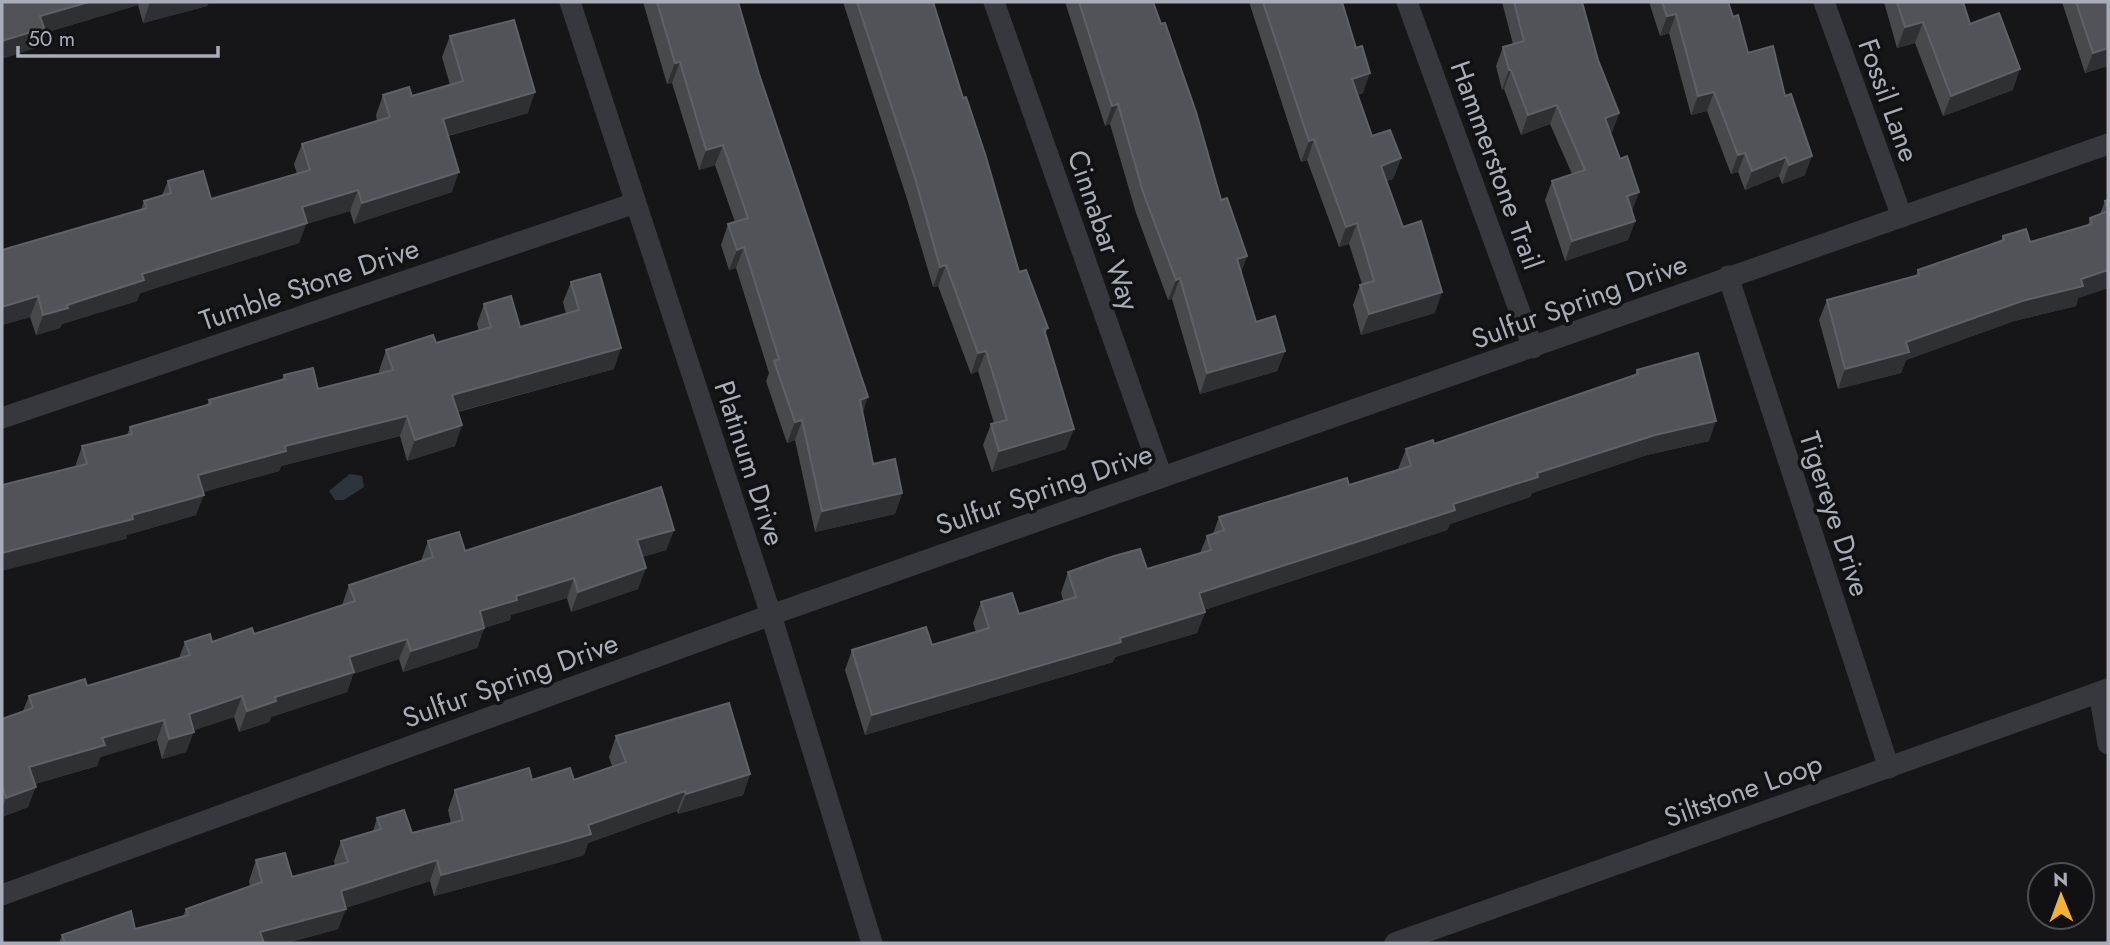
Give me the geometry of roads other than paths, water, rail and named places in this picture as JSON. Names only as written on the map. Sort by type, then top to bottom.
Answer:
[{"type":"street","name":"Platinum Drive","points":[[570,2],[771,615],[872,943]]},
{"type":"street","name":"Cinnabar Way","points":[[994,2],[1162,477]]},
{"type":"street","name":"Hammerstone Trail","points":[[1407,2],[1533,348]]},
{"type":"street","name":"Fossil Lane","points":[[1824,2],[1902,217]]},
{"type":"street","name":"Sulfur Spring Drive","points":[[2,895],[771,615],[2108,144]]},
{"type":"street","name":"Tumble Stone Drive","points":[[2,418],[635,202]]},
{"type":"street","name":"Tigereye Drive","points":[[1728,276],[1889,768]]},
{"type":"street","name":"Siltstone Loop","points":[[1395,943],[2104,691]]},
{"type":"street","points":[[2104,691],[2108,744]]}]
